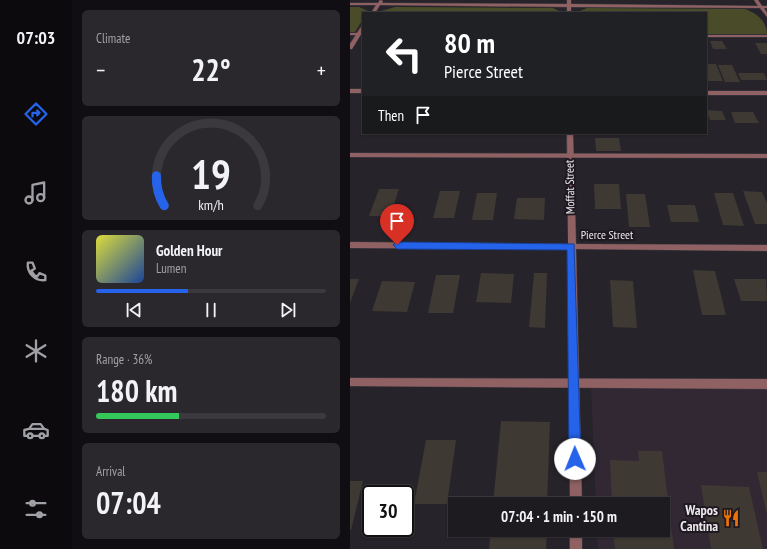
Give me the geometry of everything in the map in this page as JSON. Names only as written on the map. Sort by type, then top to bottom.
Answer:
[{"type":"street","points":[[374,12],[381,0]]},
{"type":"street","points":[[569,0],[569,12]]},
{"type":"street","points":[[756,0],[767,16]]},
{"type":"street","points":[[350,4],[767,7]]},
{"type":"street","points":[[350,34],[361,34]]},
{"type":"street","points":[[350,48],[361,34]]},
{"type":"street","points":[[707,36],[767,36]]},
{"type":"street","points":[[350,91],[362,91]]},
{"type":"street","points":[[707,93],[767,93]]},
{"type":"street","name":"Moffat Street","points":[[570,134],[576,497]]},
{"type":"street","points":[[350,155],[767,156]]},
{"type":"street","name":"Pierce Street","points":[[350,245],[767,248]]},
{"type":"street","points":[[350,382],[767,384]]},
{"type":"street","points":[[576,537],[576,549]]},
{"type":"shaded area","points":[[591,388],[767,389],[767,549],[598,549],[597,537],[670,537],[670,497],[596,497]]},
{"type":"green space","points":[[350,7],[359,7],[368,11],[362,12],[362,21],[355,32],[350,32]]},
{"type":"green space","points":[[395,7],[553,8],[561,12],[380,12]]},
{"type":"green space","points":[[587,8],[745,9],[763,21],[767,29],[767,34],[707,34],[707,12],[577,12]]},
{"type":"building","points":[[710,41],[722,41],[727,49],[713,49]]},
{"type":"building","points":[[755,43],[767,43],[767,54],[761,54]]},
{"type":"building","points":[[707,64],[716,64],[723,81],[708,81]]},
{"type":"building","points":[[718,65],[732,65],[740,82],[725,82]]},
{"type":"building","points":[[738,73],[764,73],[767,80],[741,80]]},
{"type":"building","points":[[707,110],[722,111],[726,120],[710,120]]},
{"type":"building","points":[[731,112],[753,112],[759,123],[735,123]]},
{"type":"building","points":[[595,138],[619,138],[621,151],[596,151]]},
{"type":"building","points":[[594,184],[619,184],[621,209],[595,209]]},
{"type":"building","points":[[379,189],[399,189],[390,216],[369,216]]},
{"type":"building","points":[[440,191],[460,191],[454,218],[433,218]]},
{"type":"building","points":[[743,191],[762,192],[767,203],[767,224],[755,224]]},
{"type":"building","points":[[477,193],[497,193],[493,220],[472,220]]},
{"type":"building","points":[[714,193],[733,193],[744,226],[723,225]]},
{"type":"building","points":[[626,194],[645,194],[650,227],[629,227]]},
{"type":"building","points":[[517,198],[545,198],[544,220],[514,219]]},
{"type":"building","points":[[667,205],[695,205],[699,222],[671,222]]},
{"type":"building","points":[[693,270],[715,271],[726,315],[702,315]]},
{"type":"building","points":[[481,273],[514,274],[511,303],[476,302]]},
{"type":"building","points":[[534,273],[547,273],[545,328],[529,327]]},
{"type":"building","points":[[436,275],[460,275],[453,313],[428,313]]},
{"type":"building","points":[[350,279],[359,279],[350,303]]},
{"type":"building","points":[[734,279],[766,279],[767,301],[741,301]]},
{"type":"building","points":[[610,280],[633,281],[637,328],[613,327]]},
{"type":"building","points":[[382,281],[415,282],[407,312],[372,311]]},
{"type":"building","points":[[501,421],[550,422],[547,497],[494,497]]},
{"type":"building","points":[[426,440],[456,440],[447,504],[414,504]]},
{"type":"building","points":[[638,451],[662,451],[668,497],[612,497],[610,460],[639,461]]},
{"type":"building","points":[[757,472],[767,472],[767,511],[766,511]]},
{"type":"building","points":[[350,481],[363,481],[351,530]]},
{"type":"building","name":"Wapos Cantina","points":[[701,485],[749,487],[763,549],[711,549]]},
{"type":"building","points":[[670,516],[674,549],[615,549],[614,537],[670,537]]},
{"type":"building","points":[[490,537],[547,537],[546,549],[489,549]]},
{"type":"place","name":"Wapos Cantina","points":[[731,518]]},
{"type":"route","points":[[397,245],[571,246],[575,459]]}]
